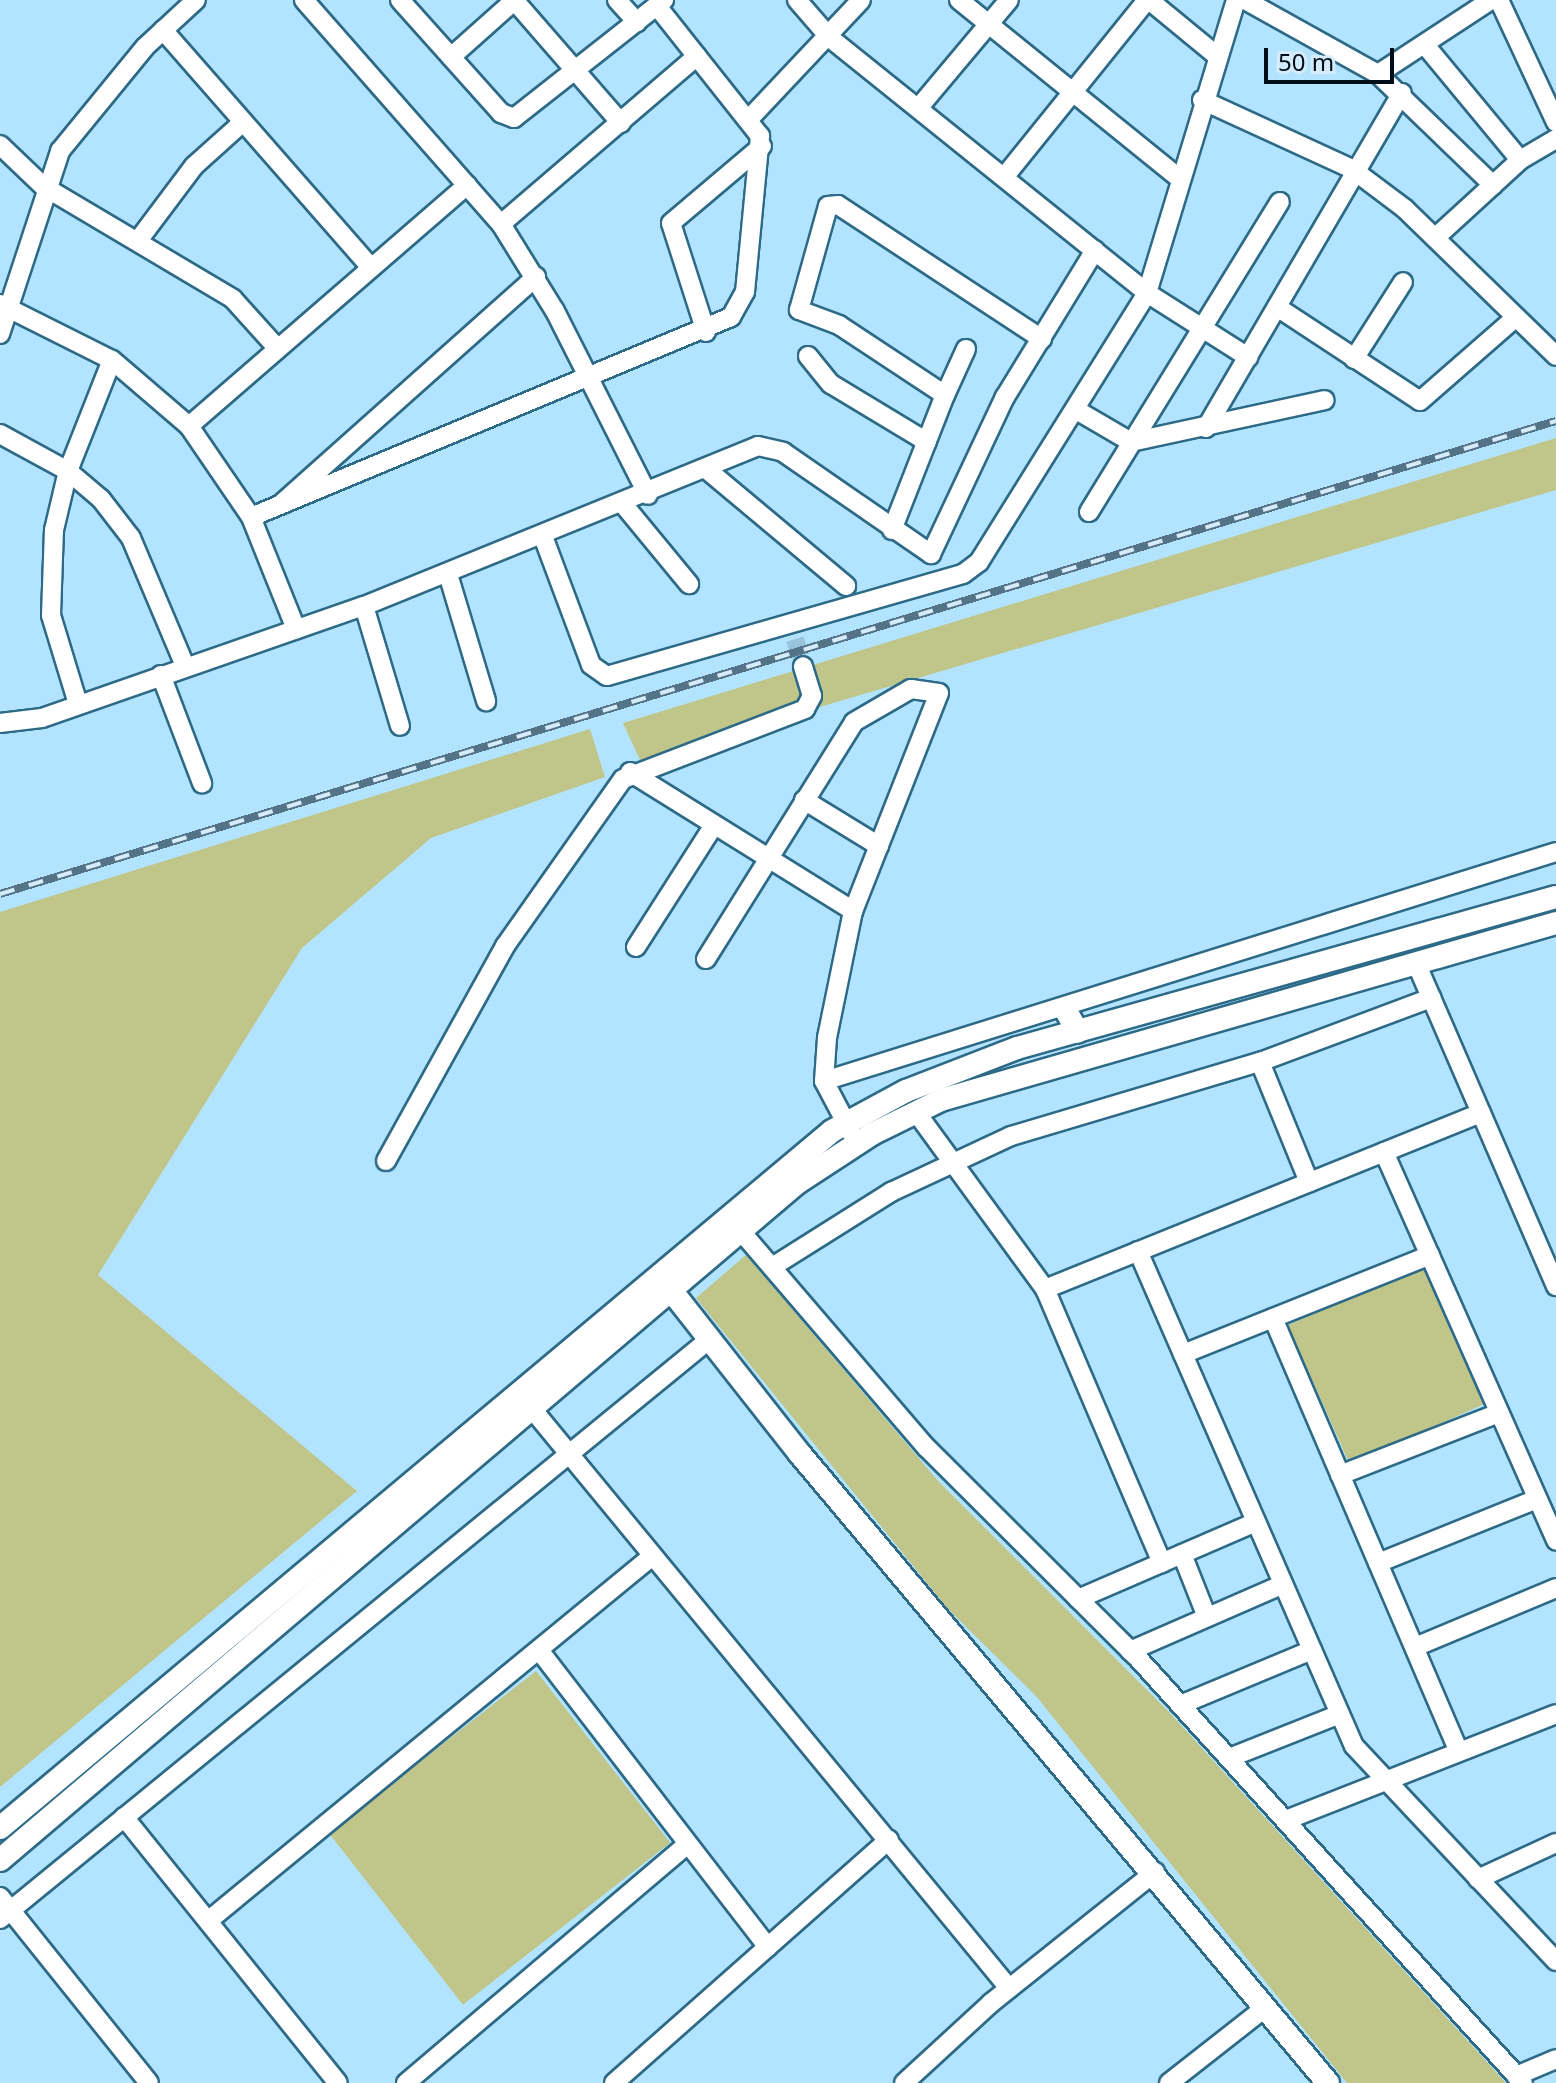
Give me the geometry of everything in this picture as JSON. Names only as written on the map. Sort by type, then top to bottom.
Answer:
[{"type":"street","points":[[0,334],[4,305],[43,186],[82,118],[163,30],[196,0]]},
{"type":"street","points":[[304,0],[501,224],[536,277],[591,378],[648,495]]},
{"type":"street","points":[[251,517],[706,332],[731,317],[745,292],[762,146],[749,119],[697,56],[661,3],[577,69],[507,118],[400,0]]},
{"type":"street","points":[[451,57],[515,0],[621,123]]},
{"type":"street","points":[[617,0],[637,22]]},
{"type":"street","points":[[797,0],[830,38],[920,106],[1147,293],[1248,357]]},
{"type":"street","points":[[749,119],[830,38],[861,0]]},
{"type":"street","points":[[959,0],[1179,178]]},
{"type":"street","points":[[920,106],[1009,0]]},
{"type":"street","points":[[1005,176],[1075,94],[1148,0],[1216,55]]},
{"type":"street","points":[[544,539],[599,674],[617,675],[793,631],[963,574],[979,562],[1078,411],[1147,293],[1202,100],[1236,0]]},
{"type":"street","points":[[1245,0],[1378,74],[1402,93],[1493,185]]},
{"type":"street","points":[[1378,74],[1491,0]]},
{"type":"street","points":[[1499,0],[1556,122]]},
{"type":"street","points":[[163,30],[371,268]]},
{"type":"street","points":[[1425,45],[1520,160]]},
{"type":"street","points":[[501,224],[697,56]]},
{"type":"street","points":[[1206,428],[1277,307],[1352,169],[1402,93]]},
{"type":"street","points":[[1202,100],[1352,169],[1435,238],[1514,319],[1556,356]]},
{"type":"street","points":[[140,238],[194,166],[243,122]]},
{"type":"street","points":[[1435,238],[1520,160],[1556,139]]},
{"type":"street","points":[[0,145],[43,186],[140,238],[233,299],[278,349]]},
{"type":"street","points":[[706,332],[671,223],[762,146]]},
{"type":"street","points":[[189,426],[467,185]]},
{"type":"street","points":[[1089,512],[1280,202]]},
{"type":"street","points":[[945,395],[839,325],[795,306],[828,206],[838,205],[1042,339]]},
{"type":"street","points":[[4,729],[364,606],[544,539],[705,468],[770,446],[892,530],[935,551],[989,427],[1095,250]]},
{"type":"street","points":[[278,508],[536,277]]},
{"type":"street","points":[[1354,359],[1403,282]]},
{"type":"street","points":[[4,305],[112,360],[189,426],[251,517],[296,629]]},
{"type":"street","points":[[1277,307],[1420,401],[1514,319]]},
{"type":"street","points":[[892,530],[966,349]]},
{"type":"street","points":[[808,356],[831,384],[927,442]]},
{"type":"street","points":[[78,704],[51,615],[54,530],[68,471],[112,360]]},
{"type":"street","points":[[1078,411],[1131,442],[1325,400]]},
{"type":"street","points":[[0,434],[68,471],[131,538],[185,666]]},
{"type":"street","points":[[705,468],[846,586]]},
{"type":"street","points":[[623,504],[689,584]]},
{"type":"street","points":[[448,574],[486,701]]},
{"type":"street","points":[[364,606],[400,726]]},
{"type":"street","points":[[386,1161],[528,909],[630,772],[805,709],[812,696],[803,666]]},
{"type":"street","points":[[161,675],[202,783]]},
{"type":"street","points":[[706,959],[804,800],[867,710],[911,689],[939,693],[853,911],[824,1081],[852,1133]]},
{"type":"street","points":[[630,772],[853,911]]},
{"type":"street","points":[[804,800],[879,846]]},
{"type":"street","points":[[636,947],[714,825]]},
{"type":"street","points":[[824,1081],[1065,1009],[1556,852]]},
{"type":"street","points":[[0,1828],[735,1224],[906,1091],[1078,1032],[1556,897]]},
{"type":"street","points":[[852,1133],[1556,923]]},
{"type":"street","points":[[1417,965],[1556,1286]]},
{"type":"street","points":[[772,1267],[891,1192],[1011,1136],[1260,1062],[1431,998]]},
{"type":"street","points":[[1065,1009],[1078,1032]]},
{"type":"street","points":[[1260,1062],[1309,1182]]},
{"type":"street","points":[[916,1112],[951,1164],[994,1212],[1045,1289],[1162,1563]]},
{"type":"street","points":[[1045,1289],[1481,1113]]},
{"type":"street","points":[[1384,1152],[1556,1541]]},
{"type":"street","points":[[735,1224],[927,1448],[1130,1651],[1520,2079],[1556,2059]]},
{"type":"street","points":[[1138,1251],[1359,1755],[1556,1961]]},
{"type":"street","points":[[1183,1354],[1430,1255]]},
{"type":"street","points":[[666,1283],[1328,2083]]},
{"type":"street","points":[[0,1860],[533,1410],[666,1283]]},
{"type":"street","points":[[1273,1318],[1459,1751]]},
{"type":"street","points":[[149,2083],[4,1909],[124,1817],[710,1339]]},
{"type":"street","points":[[533,1410],[650,1558],[889,1840],[1009,1988]]},
{"type":"street","points":[[1340,1475],[1499,1413]]},
{"type":"street","points":[[1378,1563],[1537,1499]]},
{"type":"street","points":[[1078,1599],[1256,1522]]},
{"type":"street","points":[[1182,1554],[1207,1617]]},
{"type":"street","points":[[208,1921],[650,1558]]},
{"type":"street","points":[[1130,1651],[1283,1584]]},
{"type":"street","points":[[1415,1647],[1556,1588]]},
{"type":"street","points":[[539,1650],[768,1947]]},
{"type":"street","points":[[1180,1705],[1312,1650]]},
{"type":"street","points":[[1229,1758],[1340,1714]]},
{"type":"street","points":[[1286,1820],[1556,1714]]},
{"type":"street","points":[[124,1817],[338,2083]]},
{"type":"street","points":[[614,2083],[889,1840]]},
{"type":"street","points":[[1478,1879],[1556,1843]]},
{"type":"street","points":[[406,2083],[687,1845]]},
{"type":"street","points":[[904,2083],[1009,1988],[1155,1872]]},
{"type":"street","points":[[1169,2083],[1266,2007]]},
{"type":"green space","points":[[1556,438],[1556,490],[640,760],[623,723]]},
{"type":"green space","points":[[590,729],[605,777],[431,838],[302,948],[98,1275],[357,1491],[0,1787],[0,912]]},
{"type":"green space","points":[[746,1255],[939,1482],[1170,1713],[1506,2083],[1347,2083],[1036,1696],[948,1609],[696,1298]]},
{"type":"green space","points":[[1423,1265],[1485,1404],[1350,1464],[1288,1325]]},
{"type":"green space","points":[[536,1671],[670,1843],[463,2005],[329,1833]]},
{"type":"tunnel","points":[[795,639],[803,666]]},
{"type":"railway","points":[[0,894],[1556,421]]}]
